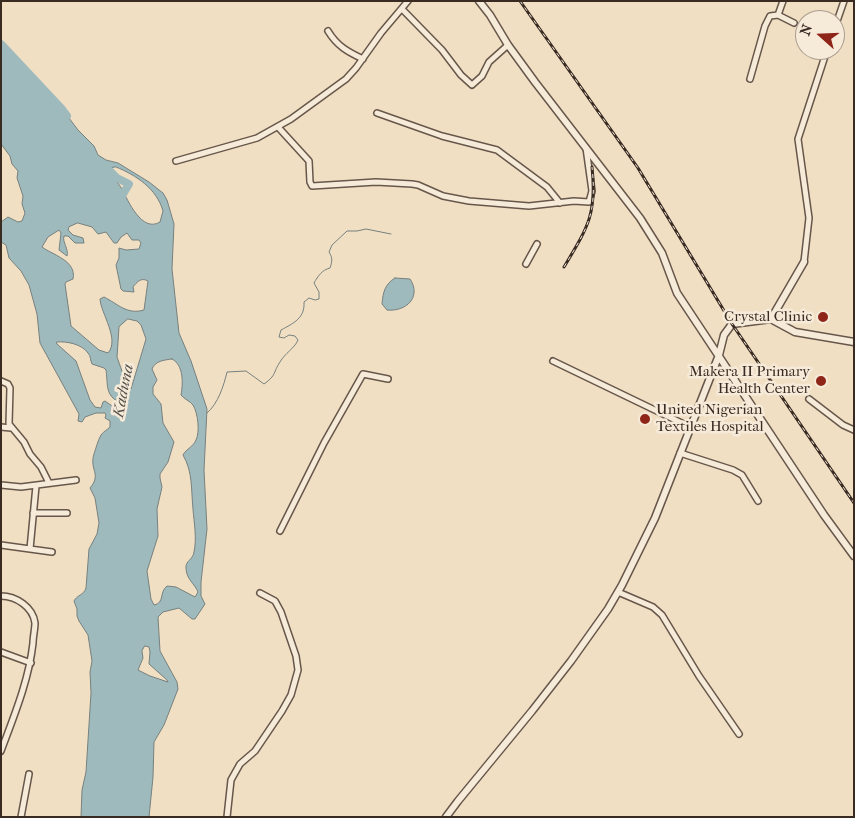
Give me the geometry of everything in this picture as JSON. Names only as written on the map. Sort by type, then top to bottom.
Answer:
[{"type":"street","points":[[176,161],[256,138],[278,127],[346,79],[408,1]]},
{"type":"street","points":[[479,1],[508,45],[640,218],[662,253],[677,293],[818,507],[854,556]]},
{"type":"street","points":[[778,15],[783,1]]},
{"type":"street","points":[[402,9],[442,50],[461,75],[472,85],[482,76],[489,62],[508,45]]},
{"type":"street","points":[[750,80],[765,26],[770,16],[778,15],[794,23]]},
{"type":"street","points":[[328,31],[334,41],[344,50],[363,59]]},
{"type":"street","points":[[771,319],[804,262],[809,218],[798,139],[824,60]]},
{"type":"street","points":[[377,112],[442,136],[497,150],[547,187],[560,203]]},
{"type":"street","points":[[278,127],[309,161],[310,182],[312,186],[376,182],[412,184],[443,196],[468,201],[528,206],[574,201],[590,202],[590,172],[586,147]]},
{"type":"street","points":[[526,264],[537,244]]},
{"type":"street","points":[[446,817],[571,661],[618,592],[655,518],[719,355],[724,334],[732,324],[771,319],[795,332],[854,342]]},
{"type":"street","points":[[553,361],[690,427]]},
{"type":"street","points":[[280,531],[324,444],[363,374],[388,379]]},
{"type":"street","points":[[1,381],[8,384],[10,388],[9,424],[41,467],[49,483]]},
{"type":"street","points":[[809,399],[843,425],[854,430]]},
{"type":"street","points":[[1,427],[11,428]]},
{"type":"street","points":[[680,452],[733,470],[742,475],[758,501]]},
{"type":"street","points":[[1,485],[36,486],[76,480]]},
{"type":"street","points":[[30,549],[36,486]]},
{"type":"street","points":[[33,513],[67,513]]},
{"type":"street","points":[[1,545],[52,552]]},
{"type":"street","points":[[618,592],[653,608],[662,615],[739,734]]},
{"type":"street","points":[[227,817],[231,780],[240,764],[255,751],[282,711],[291,695],[298,670],[296,656],[281,612],[274,601],[260,593]]},
{"type":"street","points":[[1,596],[18,599],[28,609],[35,622],[31,663],[17,709],[1,751]]},
{"type":"street","points":[[1,652],[31,663]]},
{"type":"street","points":[[21,817],[29,774]]},
{"type":"water","points":[[1,46],[63,110],[78,130],[94,146],[98,155],[106,160],[118,163],[163,193],[174,224],[172,269],[179,333],[191,361],[207,409],[204,470],[207,529],[201,582],[201,596],[205,604],[195,619],[192,619],[179,608],[163,612],[158,617],[160,651],[177,682],[178,689],[164,725],[154,742],[149,817],[81,817],[82,790],[86,772],[92,661],[88,635],[79,621],[74,601],[86,588],[89,549],[97,534],[99,523],[95,498],[90,488],[95,479],[93,459],[99,439],[110,427],[110,421],[105,418],[105,413],[96,413],[85,417],[82,422],[78,421],[79,414],[40,343],[37,314],[29,285],[21,271],[9,258],[6,245],[1,242],[1,222],[8,217],[18,222],[22,221],[25,213],[22,204],[23,196],[17,178],[18,171],[1,144]],"holes":[[[116,167],[131,174],[151,190],[163,211],[160,222],[147,223],[136,214],[113,177],[111,168]],[[78,223],[92,227],[98,234],[106,232],[114,243],[117,243],[127,233],[132,240],[139,240],[141,243],[139,249],[126,250],[119,248],[119,258],[116,265],[123,291],[134,292],[133,287],[138,282],[141,280],[148,281],[144,310],[128,310],[104,297],[100,299],[111,334],[112,341],[108,353],[99,350],[71,326],[65,284],[73,279],[73,273],[68,263],[42,247],[48,237],[59,230],[61,233],[59,250],[67,256],[64,236],[68,236],[75,243],[84,243],[83,238],[73,235],[68,230],[69,227]],[[128,319],[137,321],[141,325],[146,339],[131,389],[128,388],[117,357],[119,327]],[[57,342],[65,342],[82,347],[89,354],[92,364],[106,370],[110,395],[117,401],[115,408],[105,401],[101,408],[95,407],[90,400],[76,361]],[[172,359],[179,366],[182,380],[181,395],[193,405],[197,417],[198,432],[196,440],[183,455],[192,488],[195,536],[194,552],[186,566],[186,572],[198,592],[195,597],[176,587],[167,586],[163,591],[160,602],[154,605],[151,599],[147,571],[158,536],[157,509],[162,487],[160,474],[168,462],[174,442],[163,423],[161,404],[153,394],[153,387],[157,380],[152,369],[153,366]],[[145,646],[149,647],[149,664],[168,682],[138,670],[143,658],[142,651]]]},
{"type":"water","points":[[395,278],[410,279],[414,292],[413,297],[406,306],[400,309],[387,310],[382,304],[384,292],[389,283]]},
{"type":"waterway","name":"Kaduna","points":[[1,44],[67,116]]},
{"type":"waterway","name":"Kaduna","points":[[104,165],[117,178],[129,184],[119,201]]},
{"type":"waterway","points":[[207,413],[217,400],[227,372],[246,371],[264,384],[273,376],[282,359],[298,340],[295,336],[289,335],[284,338],[279,337],[281,330],[301,316],[304,302],[309,298],[319,299],[319,292],[314,283],[325,270],[330,268],[332,260],[329,252],[332,245],[347,231],[366,229],[391,234]]},
{"type":"railway","points":[[520,1],[638,168],[732,324],[854,503]]},
{"type":"railway","points":[[564,267],[589,220],[593,197],[592,167]]},
{"type":"place","name":"Crystal Clinic","points":[[823,317]]},
{"type":"place","name":"Makera II Primary Health Center","points":[[821,381]]},
{"type":"place","name":"United Nigerian Textiles Hospital","points":[[645,419]]}]
